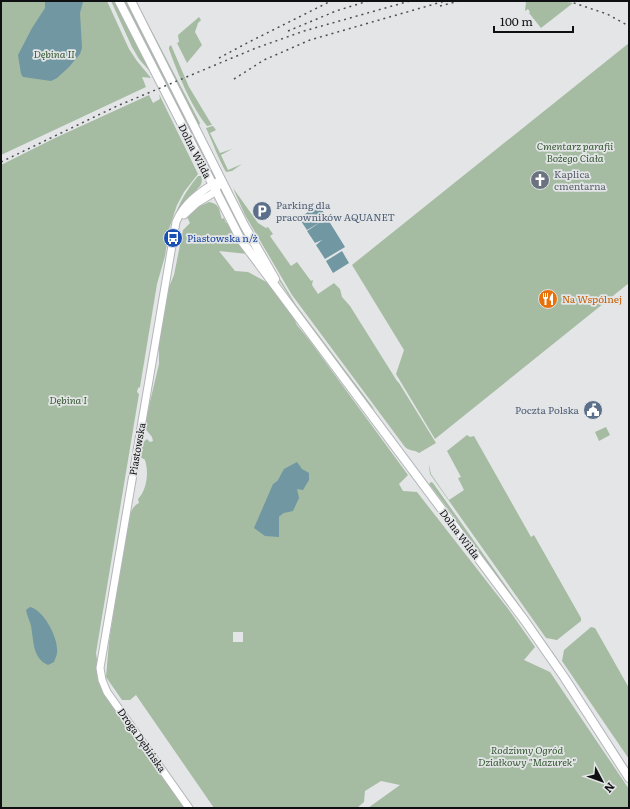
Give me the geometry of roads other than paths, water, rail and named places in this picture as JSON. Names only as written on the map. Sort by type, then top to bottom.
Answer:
[{"type":"main road","name":"Dolna Wilda","points":[[119,1],[240,240],[525,621],[564,677],[629,778]]},
{"type":"main road","name":"Dolna Wilda","points":[[130,1],[221,180],[282,295]]},
{"type":"street","name":"Piastowska","points":[[100,670],[177,219],[186,206],[214,188],[221,180]]},
{"type":"street","name":"Droga Dębińska","points":[[100,670],[102,680],[108,692],[189,808]]},
{"type":"water","points":[[45,1],[83,2],[80,13],[82,48],[80,54],[69,67],[57,78],[51,81],[23,77],[21,74],[18,55],[32,28],[45,8]]},
{"type":"water","points":[[319,205],[345,247],[325,259],[316,245],[322,240],[315,243],[307,231],[322,221],[307,230],[299,218]]},
{"type":"water","points":[[342,251],[349,263],[333,273],[326,261]]},
{"type":"water","points":[[297,462],[302,469],[309,473],[309,480],[303,490],[297,489],[299,498],[293,511],[284,513],[279,517],[279,537],[265,536],[254,528],[273,484],[278,480],[284,469]]},
{"type":"water","points":[[30,607],[40,613],[45,619],[56,640],[57,655],[54,662],[48,665],[36,654],[31,626],[26,610]]},
{"type":"railway","points":[[219,58],[331,1]]},
{"type":"railway","points":[[288,31],[336,11],[368,1]]},
{"type":"railway","points":[[1,162],[117,106],[256,48],[304,31],[410,1]]},
{"type":"railway","points":[[234,79],[264,60],[310,40],[445,1]]},
{"type":"railway","points":[[440,6],[459,1]]},
{"type":"railway","points":[[568,1],[607,14],[629,26]]},
{"type":"place","name":"Kaplica cmentarna","points":[[540,180]]},
{"type":"place","name":"Parking dla pracowników AQUANET","points":[[262,211]]},
{"type":"place","name":"Piastowska n/ż","points":[[173,238]]},
{"type":"place","name":"Na Wspólnej","points":[[548,299]]},
{"type":"place","name":"Poczta Polska","points":[[593,410]]},
{"type":"park label","name":"Dębina II","points":[[54,54]]},
{"type":"park label","name":"Cmentarz parafii Bożego Ciała","points":[[575,152]]},
{"type":"park label","name":"Dębina I","points":[[68,400]]},
{"type":"park label","name":"Rodzinny Ogród Działkowy \"Mazurek\"","points":[[527,756]]}]
